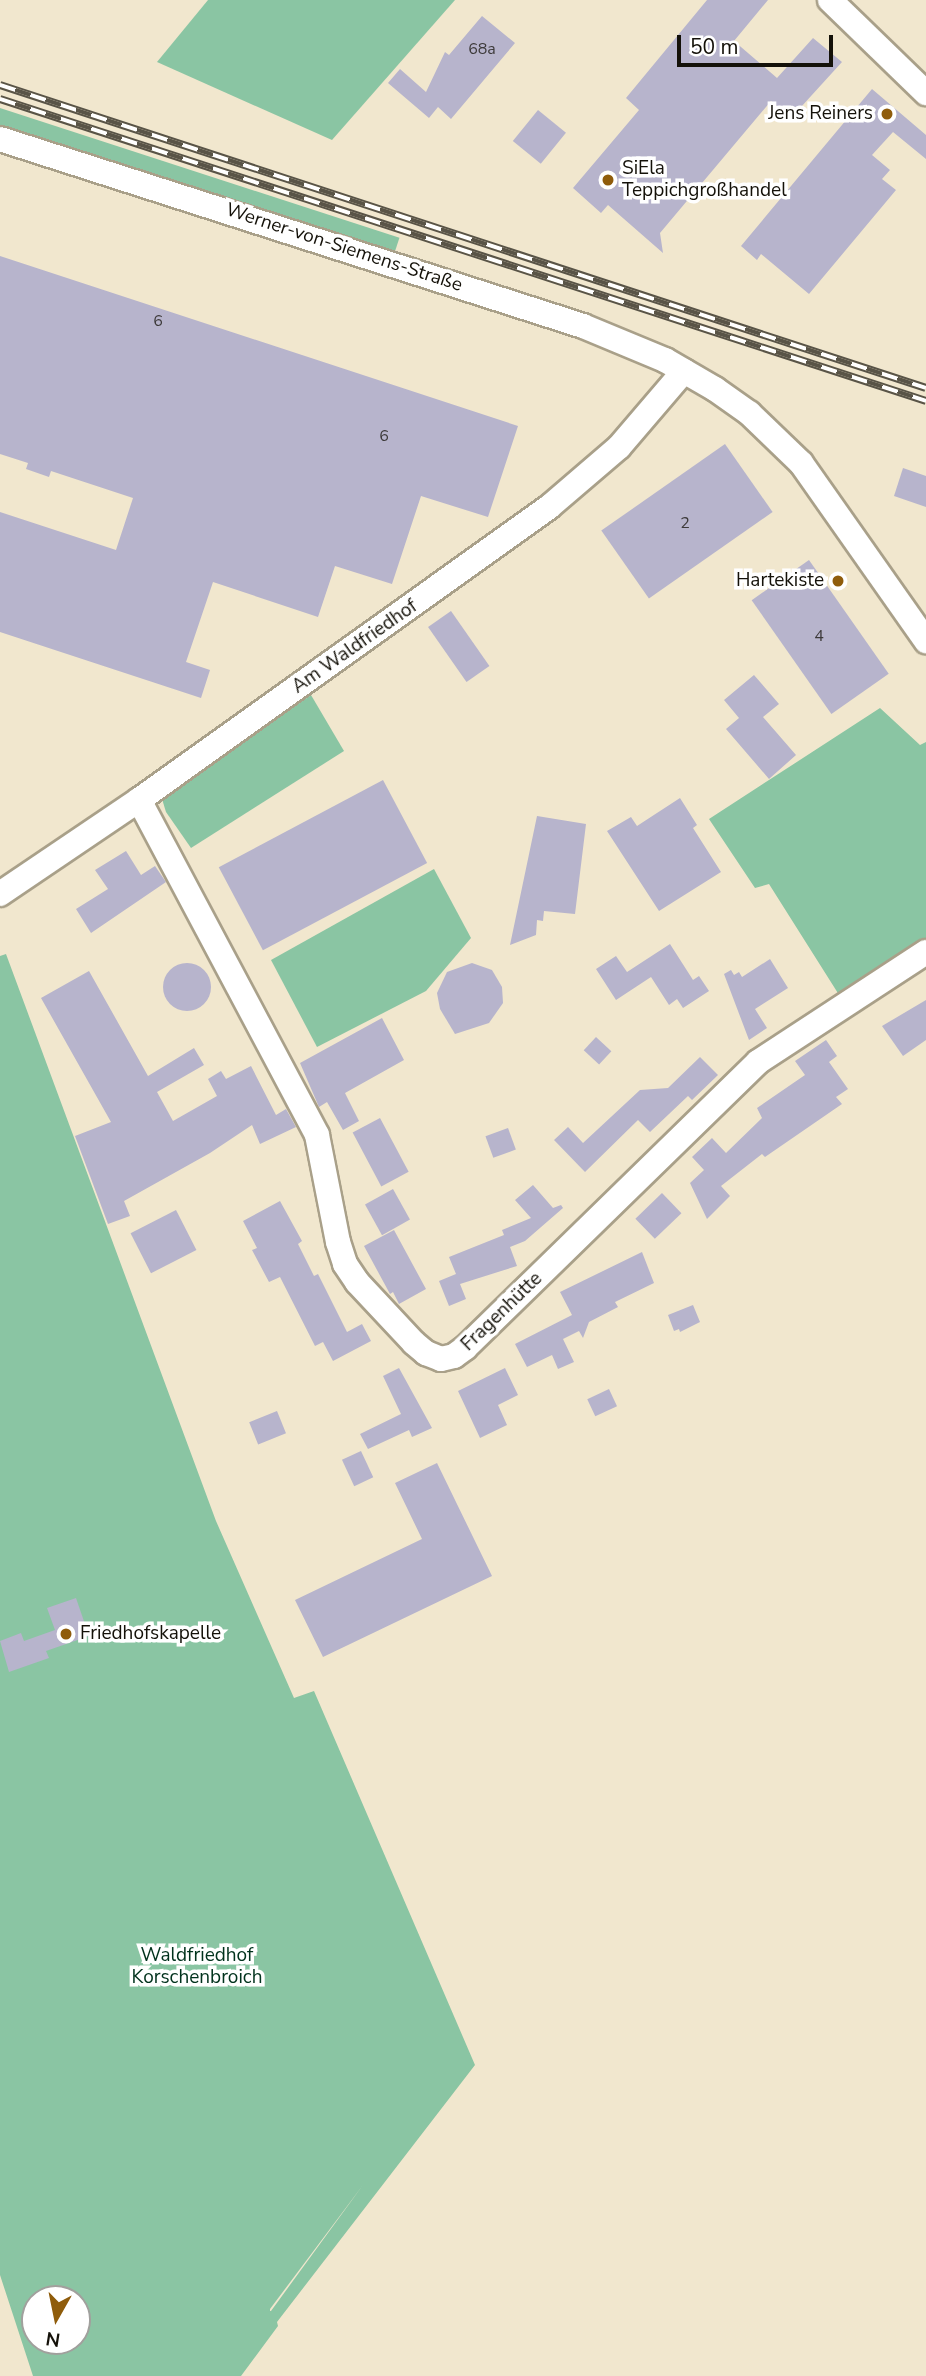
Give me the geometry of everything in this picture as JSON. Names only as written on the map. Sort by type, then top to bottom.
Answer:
[{"type":"street","points":[[830,0],[926,93]]},
{"type":"street","name":"Werner-von-Siemens-Straße","points":[[0,138],[583,326],[644,350],[684,371],[715,389],[764,425],[801,463],[926,641]]},
{"type":"street","name":"Am Waldfriedhof","points":[[0,894],[139,800],[581,482],[635,431],[684,371]]},
{"type":"street","name":"Fragenhütte","points":[[139,800],[317,1135],[338,1242],[351,1274],[419,1349],[433,1357],[447,1358],[465,1348],[758,1062],[926,952]]},
{"type":"green space","points":[[208,0],[455,0],[332,140],[157,62]]},
{"type":"green space","points":[[0,108],[399,238],[394,256],[0,128]]},
{"type":"green space","points":[[311,695],[344,751],[191,848],[166,812],[162,799]]},
{"type":"green space","points":[[880,708],[920,745],[926,742],[926,943],[841,998],[769,884],[755,888],[709,819]]},
{"type":"green space","points":[[434,869],[471,938],[426,991],[317,1047],[271,960]]},
{"type":"green space","name":"Waldfriedhof Korschenbroich","points":[[6,954],[216,1521],[294,1698],[314,1691],[475,2065],[277,2322],[278,2326],[241,2376],[33,2376],[26,2355],[91,2355],[91,2285],[21,2285],[21,2339],[0,2275],[0,956]],"holes":[[[363,2185],[271,2311],[270,2309]]]},
{"type":"building","points":[[707,0],[768,0],[734,41],[777,78],[813,38],[842,62],[791,118],[771,101],[660,233],[663,253],[608,205],[601,213],[573,188],[639,110],[626,98]]},
{"type":"building","points":[[482,16],[515,43],[451,119],[438,107],[429,118],[388,83],[400,69],[426,92],[445,52],[449,55]]},
{"type":"building","points":[[872,89],[926,135],[926,159],[893,132],[872,155],[890,170],[882,179],[896,190],[809,294],[761,254],[757,260],[741,246]]},
{"type":"building","points":[[538,110],[566,133],[541,164],[513,141]]},
{"type":"building","points":[[0,256],[518,426],[488,517],[421,496],[392,584],[335,566],[318,617],[213,582],[186,662],[210,670],[201,698],[0,632],[0,512],[116,550],[133,498],[51,471],[49,477],[26,469],[28,463],[0,454]]},
{"type":"building","points":[[725,444],[773,512],[649,599],[601,531]]},
{"type":"building","points":[[903,468],[926,476],[926,507],[894,496]]},
{"type":"building","points":[[809,560],[889,674],[831,714],[752,600]]},
{"type":"building","points":[[451,611],[489,666],[466,682],[428,627]]},
{"type":"building","points":[[754,675],[779,704],[763,717],[796,755],[769,779],[726,729],[739,718],[724,700]]},
{"type":"building","points":[[383,780],[427,863],[263,950],[219,867]]},
{"type":"building","points":[[680,798],[697,825],[693,828],[721,872],[659,911],[607,831],[631,817],[637,826]]},
{"type":"building","points":[[537,816],[586,824],[575,914],[544,911],[543,921],[537,920],[536,935],[510,945]]},
{"type":"building","points":[[126,851],[141,875],[155,866],[166,882],[91,933],[76,909],[108,889],[95,870]]},
{"type":"building","points":[[670,944],[693,980],[699,976],[709,991],[683,1008],[677,999],[669,1005],[651,977],[616,1000],[596,969],[616,956],[627,972]]},
{"type":"building","points":[[770,959],[788,988],[755,1009],[767,1028],[749,1040],[724,974],[731,970],[734,975],[739,972],[742,977]]},
{"type":"building","points":[[187,963],[204,970],[211,987],[204,1004],[187,1011],[170,1004],[163,987],[170,970]]},
{"type":"building","points":[[472,963],[492,970],[502,987],[503,1003],[489,1023],[455,1034],[440,1009],[437,993],[447,972]]},
{"type":"building","points":[[89,971],[148,1076],[194,1048],[204,1065],[157,1092],[173,1121],[217,1096],[208,1079],[221,1071],[226,1079],[251,1066],[276,1115],[286,1109],[296,1127],[260,1144],[252,1125],[210,1153],[124,1201],[130,1216],[108,1224],[75,1136],[111,1122],[41,998]]},
{"type":"building","points":[[926,1000],[926,1040],[903,1056],[882,1026]]},
{"type":"building","points":[[382,1018],[404,1060],[345,1093],[359,1121],[343,1130],[327,1102],[319,1107],[300,1063]]},
{"type":"building","points":[[596,1037],[611,1051],[599,1064],[584,1050]]},
{"type":"building","points":[[826,1040],[837,1056],[829,1062],[848,1089],[836,1097],[842,1104],[765,1157],[762,1154],[721,1186],[730,1196],[707,1219],[690,1183],[704,1170],[692,1157],[712,1138],[726,1153],[762,1118],[757,1108],[805,1075],[795,1061]]},
{"type":"building","points":[[700,1057],[718,1075],[692,1100],[688,1096],[650,1132],[638,1120],[585,1172],[554,1140],[568,1127],[583,1143],[640,1090],[668,1088]]},
{"type":"building","points":[[380,1118],[409,1172],[381,1186],[353,1133]]},
{"type":"building","points":[[508,1128],[516,1150],[493,1158],[485,1136]]},
{"type":"building","points":[[533,1185],[553,1208],[561,1205],[563,1208],[525,1241],[510,1247],[517,1266],[460,1284],[466,1299],[449,1306],[439,1281],[456,1274],[449,1257],[504,1235],[502,1230],[531,1218],[515,1200]]},
{"type":"building","points":[[393,1189],[410,1220],[382,1235],[365,1205]]},
{"type":"building","points":[[662,1193],[681,1213],[655,1239],[635,1219]]},
{"type":"building","points":[[280,1201],[302,1241],[298,1244],[314,1276],[318,1274],[347,1332],[362,1324],[371,1341],[333,1361],[323,1342],[315,1346],[280,1277],[269,1282],[252,1250],[257,1248],[243,1221]]},
{"type":"building","points":[[176,1210],[196,1250],[151,1273],[131,1233]]},
{"type":"building","points":[[394,1230],[426,1289],[399,1304],[393,1292],[390,1294],[364,1246]]},
{"type":"building","points":[[642,1252],[654,1283],[615,1302],[618,1307],[589,1322],[583,1338],[579,1331],[563,1339],[574,1362],[558,1369],[552,1355],[527,1367],[515,1344],[572,1315],[560,1292]]},
{"type":"building","points":[[693,1305],[700,1322],[680,1332],[679,1329],[674,1331],[668,1315]]},
{"type":"building","points":[[399,1368],[432,1428],[412,1437],[409,1430],[368,1449],[360,1434],[401,1414],[383,1376]]},
{"type":"building","points":[[505,1368],[518,1395],[498,1405],[507,1425],[480,1438],[458,1391]]},
{"type":"building","points":[[609,1389],[617,1406],[595,1416],[587,1399]]},
{"type":"building","points":[[277,1411],[286,1433],[258,1444],[249,1422]]},
{"type":"building","points":[[361,1451],[373,1477],[354,1486],[342,1460]]},
{"type":"building","points":[[437,1463],[492,1576],[323,1657],[295,1600],[422,1539],[395,1483]]},
{"type":"building","name":"Friedhofskapelle","points":[[76,1598],[89,1636],[46,1651],[49,1658],[9,1672],[0,1641],[21,1633],[24,1641],[55,1630],[47,1608]]},
{"type":"railway","points":[[0,85],[926,388]]},
{"type":"railway","points":[[0,99],[926,401]]},
{"type":"place","name":"Jens Reiners","points":[[887,114]]},
{"type":"place","name":"SiEla Teppichgroßhandel","points":[[608,180]]},
{"type":"place","name":"Hartekiste","points":[[838,581]]},
{"type":"place","name":"Friedhofskapelle","points":[[66,1634]]}]
